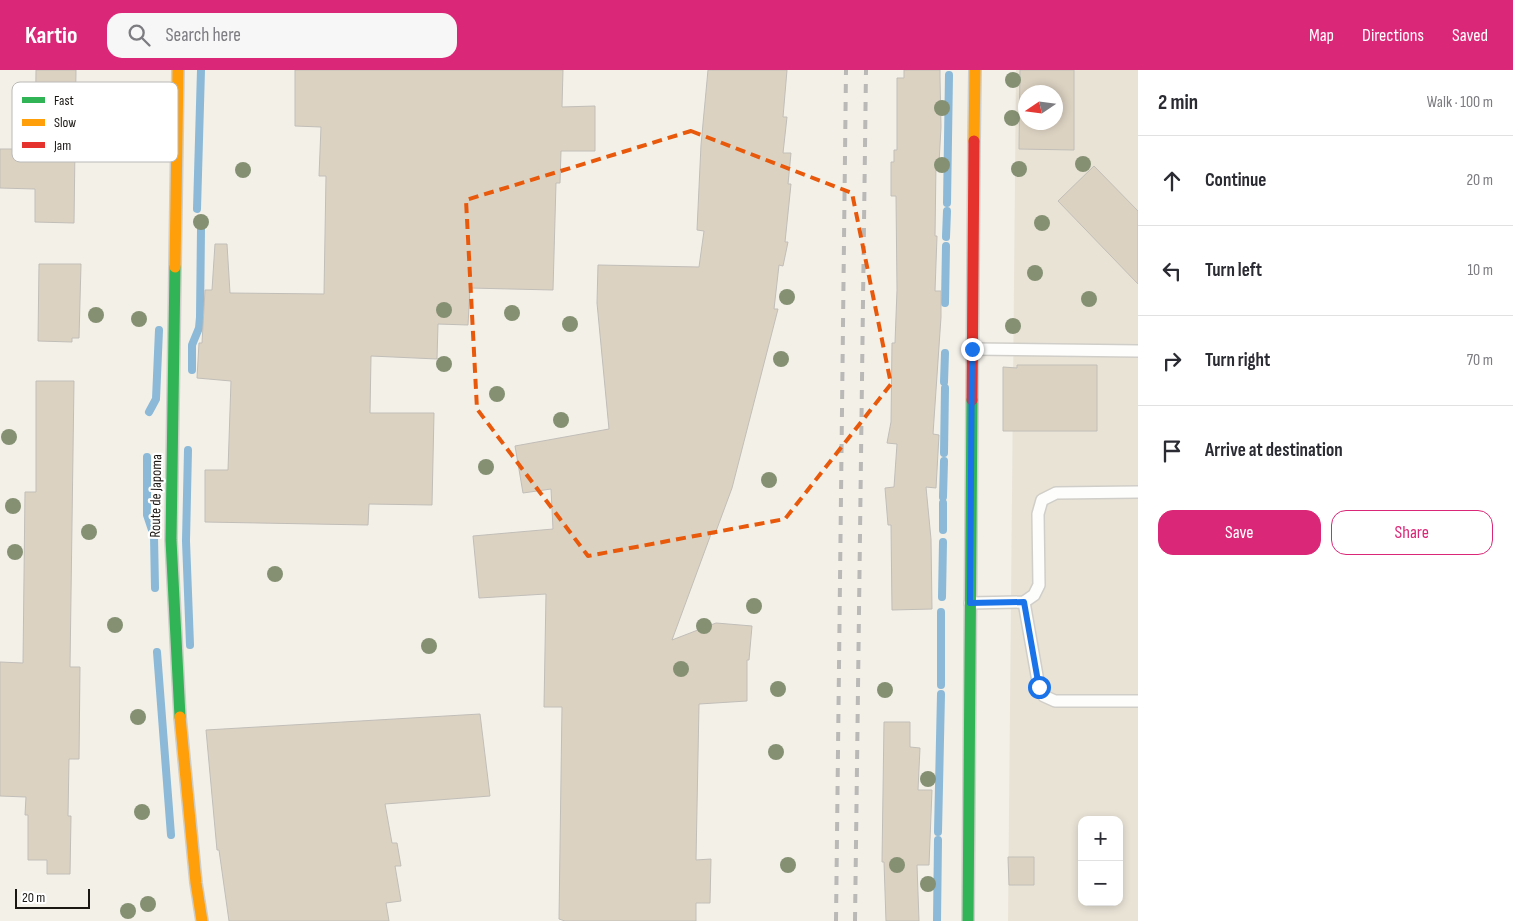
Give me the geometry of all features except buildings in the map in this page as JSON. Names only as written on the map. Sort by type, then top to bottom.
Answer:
[{"type":"street","points":[[968,921],[975,70]]},
{"type":"street","name":"Route de Japoma","points":[[177,162],[171,540],[178,694],[196,883],[202,921]]},
{"type":"lane","points":[[972,349],[1138,351]]},
{"type":"lane","points":[[970,603],[1024,602],[1034,596],[1039,584],[1038,514],[1042,500],[1056,493],[1138,492]]},
{"type":"lane","points":[[1024,602],[1039,687],[1044,696],[1054,701],[1138,701]]},
{"type":"highlighted area","points":[[691,131],[852,193],[891,384],[785,519],[588,556],[477,409],[466,200]]},
{"type":"shaded area","points":[[1016,70],[1138,70],[1138,921],[1008,921]]},
{"type":"waterway","points":[[197,209],[201,70]]},
{"type":"waterway","points":[[947,203],[949,75]]},
{"type":"waterway","points":[[946,237],[947,211]]},
{"type":"waterway","points":[[192,370],[192,345],[199,328],[200,317],[201,229]]},
{"type":"waterway","points":[[945,303],[946,246]]},
{"type":"waterway","points":[[149,412],[156,399],[159,330]]},
{"type":"waterway","points":[[944,382],[945,353]]},
{"type":"waterway","points":[[944,453],[945,388]]},
{"type":"waterway","points":[[188,450],[186,541],[190,645]]},
{"type":"waterway","points":[[147,457],[147,515],[154,536],[155,588]]},
{"type":"waterway","points":[[943,497],[944,461]]},
{"type":"waterway","points":[[943,503],[943,530]]},
{"type":"waterway","points":[[942,597],[943,542]]},
{"type":"waterway","points":[[941,612],[941,685]]},
{"type":"waterway","points":[[157,652],[171,835]]},
{"type":"waterway","points":[[938,832],[941,694]]},
{"type":"waterway","points":[[937,921],[938,840]]},
{"type":"railway","points":[[836,921],[846,70]]},
{"type":"railway","points":[[855,921],[866,70]]},
{"type":"traffic: fast","points":[[175,267],[171,540],[180,717]]},
{"type":"traffic: fast","points":[[968,921],[972,400]]},
{"type":"traffic: slow","points":[[178,70],[178,82]]},
{"type":"traffic: slow","points":[[974,141],[975,70]]},
{"type":"traffic: slow","points":[[175,267],[177,162]]},
{"type":"traffic: slow","points":[[180,717],[196,883],[202,921]]},
{"type":"traffic: jam","points":[[972,400],[974,141]]},
{"type":"route","points":[[972,349],[970,603],[1024,602],[1039,687]]}]
